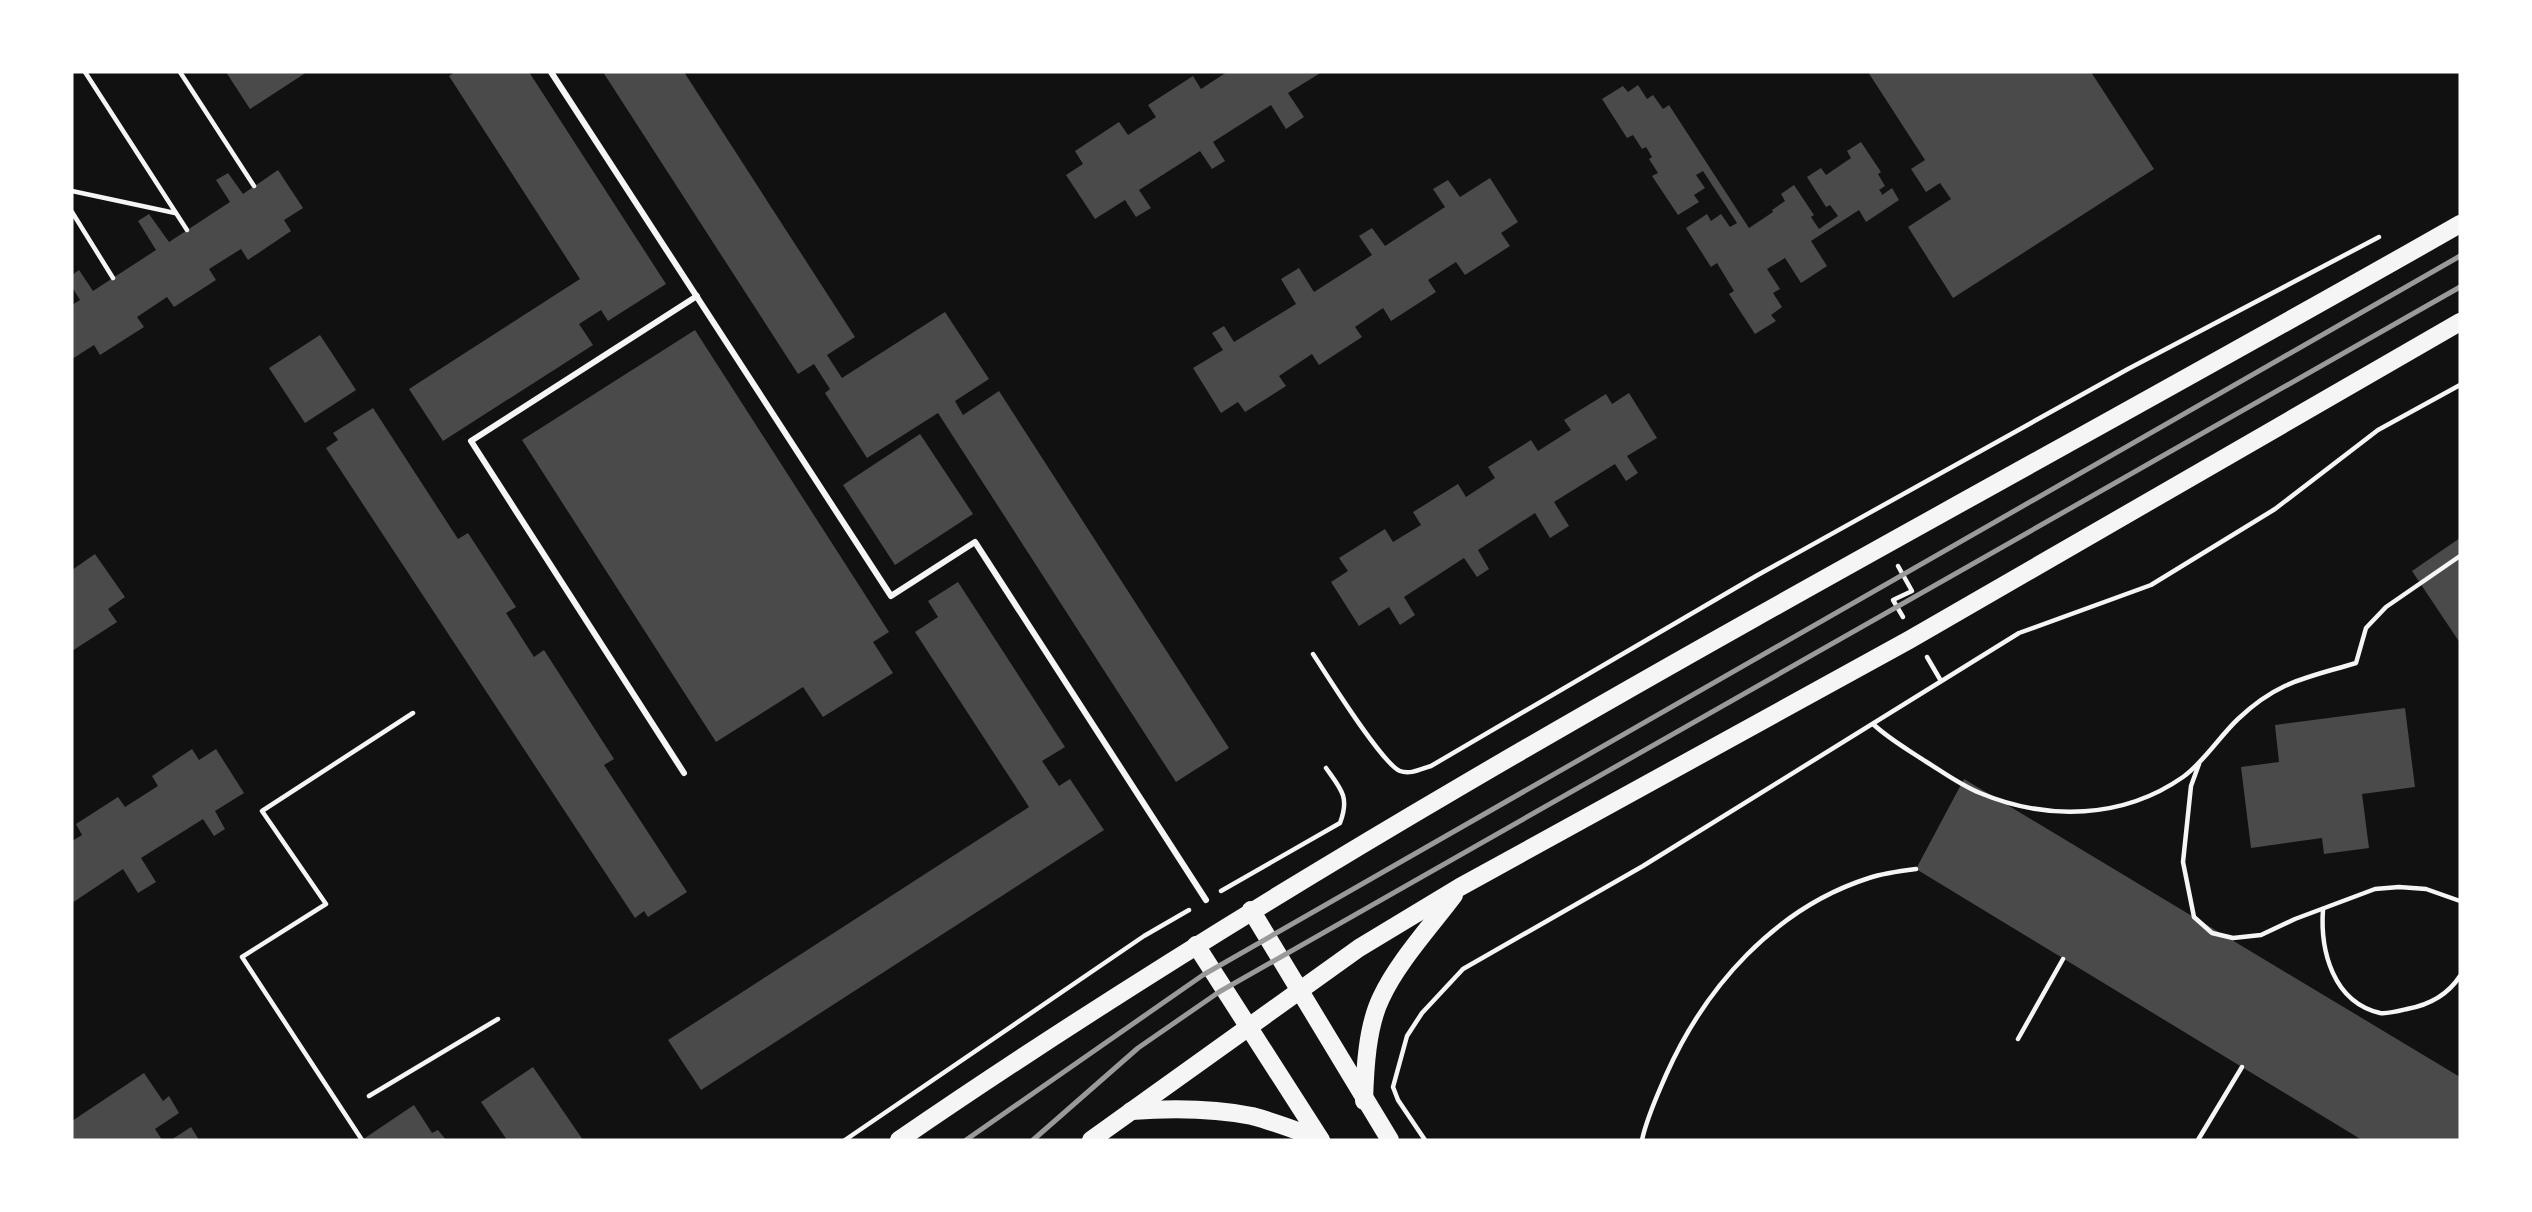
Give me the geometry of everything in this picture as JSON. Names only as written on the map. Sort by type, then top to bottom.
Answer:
[{"type":"main road","points":[[899,1140],[1251,910],[1885,544],[2148,401],[2460,224]]},
{"type":"main road","points":[[1091,1140],[1359,948],[1460,887],[1915,637],[2460,322]]},
{"type":"main road","points":[[1364,1101],[1365,1065],[1380,999],[1460,887]]},
{"type":"main road","points":[[1251,910],[1390,1140]]},
{"type":"main road","points":[[1196,945],[1320,1140]]},
{"type":"main road","points":[[1131,1111],[1181,1108],[1252,1116],[1320,1140]]},
{"type":"street","points":[[551,72],[891,596],[975,542],[1206,900]]},
{"type":"street","points":[[684,773],[471,441],[697,296]]},
{"type":"path","points":[[85,72],[187,230]]},
{"type":"path","points":[[180,72],[254,187]]},
{"type":"path","points":[[72,191],[176,213]]},
{"type":"path","points":[[72,212],[113,278]]},
{"type":"path","points":[[1313,654],[1382,756],[1399,771],[1412,772],[1431,766],[1756,576],[2128,369],[2386,233]]},
{"type":"path","points":[[1425,1140],[1398,1100],[1393,1087],[1407,1036],[1422,1013],[1463,969],[1643,866],[2019,633],[2151,585],[2275,509],[2378,430],[2460,384]]},
{"type":"path","points":[[1870,514],[1912,591],[1893,600],[1941,681]]},
{"type":"path","points":[[1872,724],[1888,738],[1962,784],[1998,799],[2045,810],[2089,812],[2134,804],[2186,774],[2237,720],[2262,699],[2283,686],[2312,674],[2356,663],[2366,628],[2386,607],[2460,556]]},
{"type":"path","points":[[362,1140],[242,957],[326,904],[262,811],[413,713]]},
{"type":"path","points":[[2200,760],[2192,786],[2183,862],[2194,918],[2212,933],[2233,938],[2261,934],[2375,889],[2426,889],[2460,901]]},
{"type":"path","points":[[845,1140],[1144,936],[1340,823],[1345,810],[1344,794],[1326,768]]},
{"type":"path","points":[[1642,1140],[1651,1108],[1681,1044],[1719,985],[1752,950],[1788,920],[1827,895],[1872,877],[1916,869]]},
{"type":"path","points":[[2323,909],[2322,924],[2329,965],[2340,990],[2359,1004],[2382,1013],[2430,1004],[2454,985],[2460,976]]},
{"type":"path","points":[[2018,1039],[2063,958]]},
{"type":"path","points":[[369,1096],[498,1019]]},
{"type":"path","points":[[2198,1140],[2242,1067]]},
{"type":"building","points":[[226,72],[307,72],[250,109]]},
{"type":"building","points":[[455,72],[529,72],[666,284],[608,321],[601,310],[579,324],[593,345],[443,441],[409,389],[580,279],[449,76]]},
{"type":"building","points":[[603,72],[684,72],[855,337],[827,355],[842,378],[945,312],[989,379],[955,401],[963,415],[999,391],[1229,748],[1176,782],[938,413],[867,458],[825,393],[830,389],[814,364],[798,374]]},
{"type":"building","points":[[1227,72],[1322,72],[1288,93],[1304,117],[1286,129],[1271,105],[1213,142],[1225,161],[1212,169],[1200,151],[1139,190],[1151,208],[1136,217],[1125,200],[1095,219],[1066,175],[1083,164],[1075,151],[1119,122],[1128,135],[1156,117],[1148,105],[1193,76],[1201,89]]},
{"type":"building","points":[[1868,72],[2091,72],[2154,169],[1953,298],[1908,227],[1951,199],[1940,183],[1926,192],[1911,169],[1925,160]]},
{"type":"building","points":[[1638,85],[1647,99],[1653,95],[1663,109],[1669,105],[1749,228],[1785,201],[1781,194],[1794,185],[1814,215],[1811,217],[1819,229],[1838,216],[1830,205],[1826,207],[1807,177],[1821,168],[1826,175],[1851,158],[1847,151],[1861,142],[1881,172],[1878,174],[1885,186],[1879,190],[1882,195],[1892,188],[1899,200],[1866,222],[1859,210],[1811,241],[1827,266],[1801,283],[1785,258],[1767,269],[1780,289],[1773,293],[1782,307],[1771,315],[1776,321],[1755,334],[1729,294],[1734,291],[1717,263],[1711,267],[1686,228],[1707,214],[1711,221],[1721,214],[1730,227],[1737,223],[1703,171],[1696,175],[1705,188],[1694,195],[1699,202],[1678,215],[1652,176],[1658,173],[1649,159],[1652,157],[1646,147],[1642,149],[1633,135],[1627,138],[1602,99],[1623,86],[1628,92]]},
{"type":"building","points":[[278,170],[303,208],[284,220],[291,231],[248,260],[241,249],[209,269],[216,280],[174,307],[167,297],[137,317],[144,327],[100,355],[94,345],[72,359],[72,305],[80,300],[72,287],[72,275],[79,270],[93,291],[156,250],[138,221],[149,214],[169,242],[230,202],[216,180],[228,173],[243,194]]},
{"type":"building","points":[[1490,178],[1518,222],[1501,233],[1510,246],[1465,275],[1456,262],[1428,280],[1436,292],[1391,321],[1383,308],[1355,327],[1362,337],[1319,365],[1312,354],[1279,376],[1286,386],[1245,412],[1238,402],[1221,413],[1193,368],[1223,350],[1212,333],[1224,326],[1234,342],[1296,304],[1281,279],[1299,268],[1314,292],[1372,255],[1359,236],[1372,228],[1385,246],[1445,207],[1433,189],[1448,180],[1460,197]]},
{"type":"building","points":[[695,330],[889,632],[873,642],[893,673],[823,717],[803,687],[716,742],[522,440]]},
{"type":"building","points":[[320,335],[356,390],[305,423],[269,368]]},
{"type":"building","points":[[1629,393],[1657,438],[1627,456],[1638,473],[1626,481],[1615,464],[1554,502],[1569,526],[1550,538],[1535,513],[1478,550],[1489,569],[1477,577],[1464,558],[1404,597],[1415,615],[1400,625],[1389,607],[1359,626],[1331,582],[1348,571],[1339,558],[1385,529],[1393,542],[1421,525],[1413,512],[1458,484],[1466,497],[1495,478],[1488,467],[1531,440],[1538,451],[1571,430],[1564,420],[1606,394],[1612,404]]},
{"type":"building","points":[[373,408],[458,539],[468,533],[516,607],[506,613],[534,657],[544,650],[614,759],[604,765],[687,892],[648,917],[644,911],[635,918],[326,448],[338,440],[333,433]]},
{"type":"building","points":[[920,434],[973,514],[895,565],[843,485]]},
{"type":"building","points":[[2460,538],[2460,643],[2412,571]]},
{"type":"building","points":[[95,554],[125,597],[108,609],[117,622],[72,651],[72,570]]},
{"type":"building","points":[[958,582],[1065,747],[1042,761],[1059,786],[1070,779],[1104,830],[701,1090],[668,1040],[1029,807],[915,632],[938,617],[928,601]]},
{"type":"building","points":[[2405,708],[2415,787],[2362,794],[2369,848],[2324,854],[2322,838],[2251,848],[2241,767],[2279,762],[2275,725]]},
{"type":"building","points":[[192,749],[199,760],[216,749],[244,793],[215,811],[225,829],[214,836],[203,819],[141,858],[156,882],[138,893],[123,869],[72,903],[72,841],[82,835],[76,824],[118,797],[125,807],[158,786],[152,776]]},
{"type":"building","points":[[1964,779],[2460,1077],[2460,1140],[2362,1140],[1916,869]]},
{"type":"building","points":[[533,1067],[583,1140],[507,1140],[481,1102]]},
{"type":"building","points":[[144,1073],[163,1101],[169,1096],[179,1113],[155,1129],[162,1140],[72,1140],[72,1121]]},
{"type":"building","points":[[414,1105],[432,1133],[438,1130],[446,1140],[362,1140]]},
{"type":"building","points":[[191,1127],[199,1140],[171,1140]]},
{"type":"railway","points":[[966,1140],[1203,975],[2460,256]]},
{"type":"railway","points":[[1033,1140],[1138,1048],[1219,992],[2460,287]]}]
